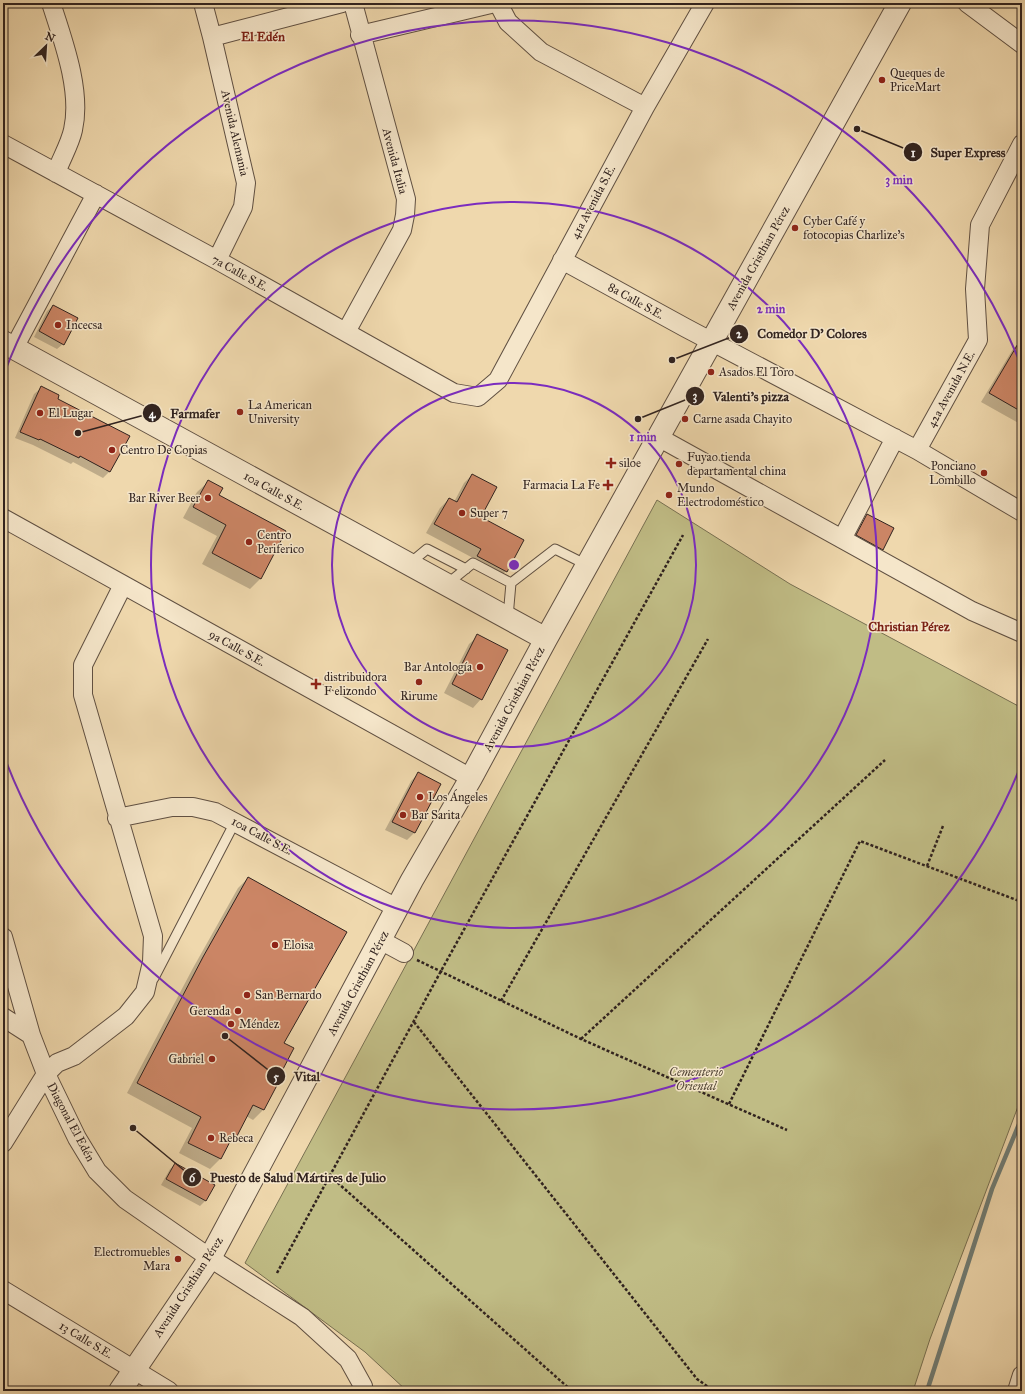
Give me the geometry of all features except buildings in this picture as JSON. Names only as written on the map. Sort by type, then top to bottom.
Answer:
[{"type":"street","points":[[51,3],[62,36],[76,97],[73,130],[56,172]]},
{"type":"street","name":"Avenida Alemania","points":[[203,3],[246,184],[243,207],[218,260]]},
{"type":"street","points":[[212,37],[342,3]]},
{"type":"street","name":"Avenida Italia","points":[[346,332],[402,230],[406,199],[360,35],[353,3]]},
{"type":"street","points":[[360,35],[495,3]]},
{"type":"street","points":[[498,3],[508,22],[541,52],[645,107]]},
{"type":"street","name":"41a Avenida S.E.","points":[[478,397],[498,380],[645,107],[705,3]]},
{"type":"street","name":"Avenida Cristhian Pérez","points":[[120,1391],[210,1258],[397,908],[471,778],[546,639],[900,3]]},
{"type":"street","points":[[967,3],[1022,44]]},
{"type":"street","name":"7a Calle S.E.","points":[[3,144],[218,260],[454,393],[478,397]]},
{"type":"street","name":"42a Avenida N.E.","points":[[917,450],[978,340],[975,289],[980,226],[1022,144]]},
{"type":"street","points":[[8,345],[96,194]]},
{"type":"street","name":"8a Calle S.E.","points":[[562,260],[711,342],[896,438],[1022,512]]},
{"type":"street","name":"10a Calle S.E.","points":[[8,345],[546,639]]},
{"type":"street","points":[[658,437],[972,611],[1022,633]]},
{"type":"street","points":[[842,539],[896,438]]},
{"type":"street","name":"9a Calle S.E.","points":[[3,518],[471,778]]},
{"type":"street","points":[[3,1143],[46,1074],[57,1062],[74,1056],[126,1016],[145,992],[152,962],[153,936],[117,818],[83,695],[83,665],[123,585]]},
{"type":"street","name":"10a Calle S.E.","points":[[117,818],[172,807],[193,807],[215,812],[397,908]]},
{"type":"street","name":"Diagonal El Edén","points":[[3,937],[31,1035],[46,1074],[77,1138],[97,1171],[125,1199],[210,1258],[302,1317],[348,1359],[363,1386],[363,1391]]},
{"type":"street","points":[[380,940],[404,953]]},
{"type":"street","points":[[3,1017],[31,1035]]},
{"type":"street","name":"13 Calle S.E.","points":[[3,1290],[169,1391]]},
{"type":"street","points":[[1016,1391],[1022,1375]]},
{"type":"lane","points":[[409,564],[427,549],[466,569]]},
{"type":"lane","points":[[508,618],[511,583],[555,549],[587,565]]},
{"type":"lane","points":[[446,584],[473,563],[511,583]]},
{"type":"lane","points":[[145,992],[170,948],[235,822]]},
{"type":"path","points":[[277,1273],[441,971],[683,535]]},
{"type":"path","points":[[501,1001],[708,639]]},
{"type":"path","points":[[581,1038],[885,760]]},
{"type":"path","points":[[928,866],[944,826]]},
{"type":"path","points":[[729,1104],[860,841],[1022,902]]},
{"type":"path","points":[[404,953],[501,1001],[581,1038],[787,1130]]},
{"type":"path","points":[[414,1022],[697,1379],[714,1391]]},
{"type":"path","points":[[330,1176],[572,1391]]},
{"type":"green space","name":"Cementerio Oriental","points":[[657,500],[790,584],[1022,708],[1022,1096],[930,1339],[913,1391],[407,1391],[365,1352],[245,1263]]},
{"type":"waterway","points":[[927,1391],[992,1189],[1022,1117]]},
{"type":"place","name":"Queques de PriceMart","points":[[882,80]]},
{"type":"place","name":"Super Express","points":[[857,129]]},
{"type":"place","name":"Cyber Café y fotocopias Charlize's","points":[[795,228]]},
{"type":"place","name":"Incecsa","points":[[58,325]]},
{"type":"place","name":"Comedor D' Colores","points":[[672,360]]},
{"type":"place","name":"Asados El Toro","points":[[711,372]]},
{"type":"place","name":"La American University","points":[[240,412]]},
{"type":"place","name":"El Lugar","points":[[40,413]]},
{"type":"place","name":"Valenti's pizza","points":[[638,419]]},
{"type":"place","name":"Carne asada Chayito","points":[[685,419]]},
{"type":"place","name":"Farmafer","points":[[78,433]]},
{"type":"place","name":"Centro De Copias","points":[[112,450]]},
{"type":"place","name":"siloe","points":[[611,463]]},
{"type":"place","name":"Fuyao tienda departamental china","points":[[679,464]]},
{"type":"place","name":"Ponciano Lombillo","points":[[984,473]]},
{"type":"place","name":"Farmacia La Fe","points":[[608,485]]},
{"type":"place","name":"Mundo Electrodoméstico","points":[[669,495]]},
{"type":"place","name":"Bar River Beer","points":[[208,498]]},
{"type":"place","name":"Super 7","points":[[462,513]]},
{"type":"place","name":"Centro Periferico","points":[[249,542]]},
{"type":"place","name":"Bar Antología","points":[[480,667]]},
{"type":"place","name":"Rirume","points":[[419,682]]},
{"type":"place","name":"distribuidora F elizondo","points":[[316,684]]},
{"type":"place","name":"Los Ángeles","points":[[420,797]]},
{"type":"place","name":"Bar Sarita","points":[[403,815]]},
{"type":"place","name":"Eloisa","points":[[275,945]]},
{"type":"place","name":"San Bernardo","points":[[247,995]]},
{"type":"place","name":"Gerenda","points":[[238,1011]]},
{"type":"place","name":"Méndez","points":[[231,1024]]},
{"type":"place","name":"Vital","points":[[225,1036]]},
{"type":"place","name":"Gabriel","points":[[212,1059]]},
{"type":"place","name":"Puesto de Salud Mártires de Julio","points":[[133,1128]]},
{"type":"place","name":"Rebeca","points":[[211,1138]]},
{"type":"place","name":"Electromuebles Mara","points":[[178,1259]]},
{"type":"district","name":"El Edén","points":[[263,37]]},
{"type":"district","name":"Christian Pérez","points":[[909,627]]}]
